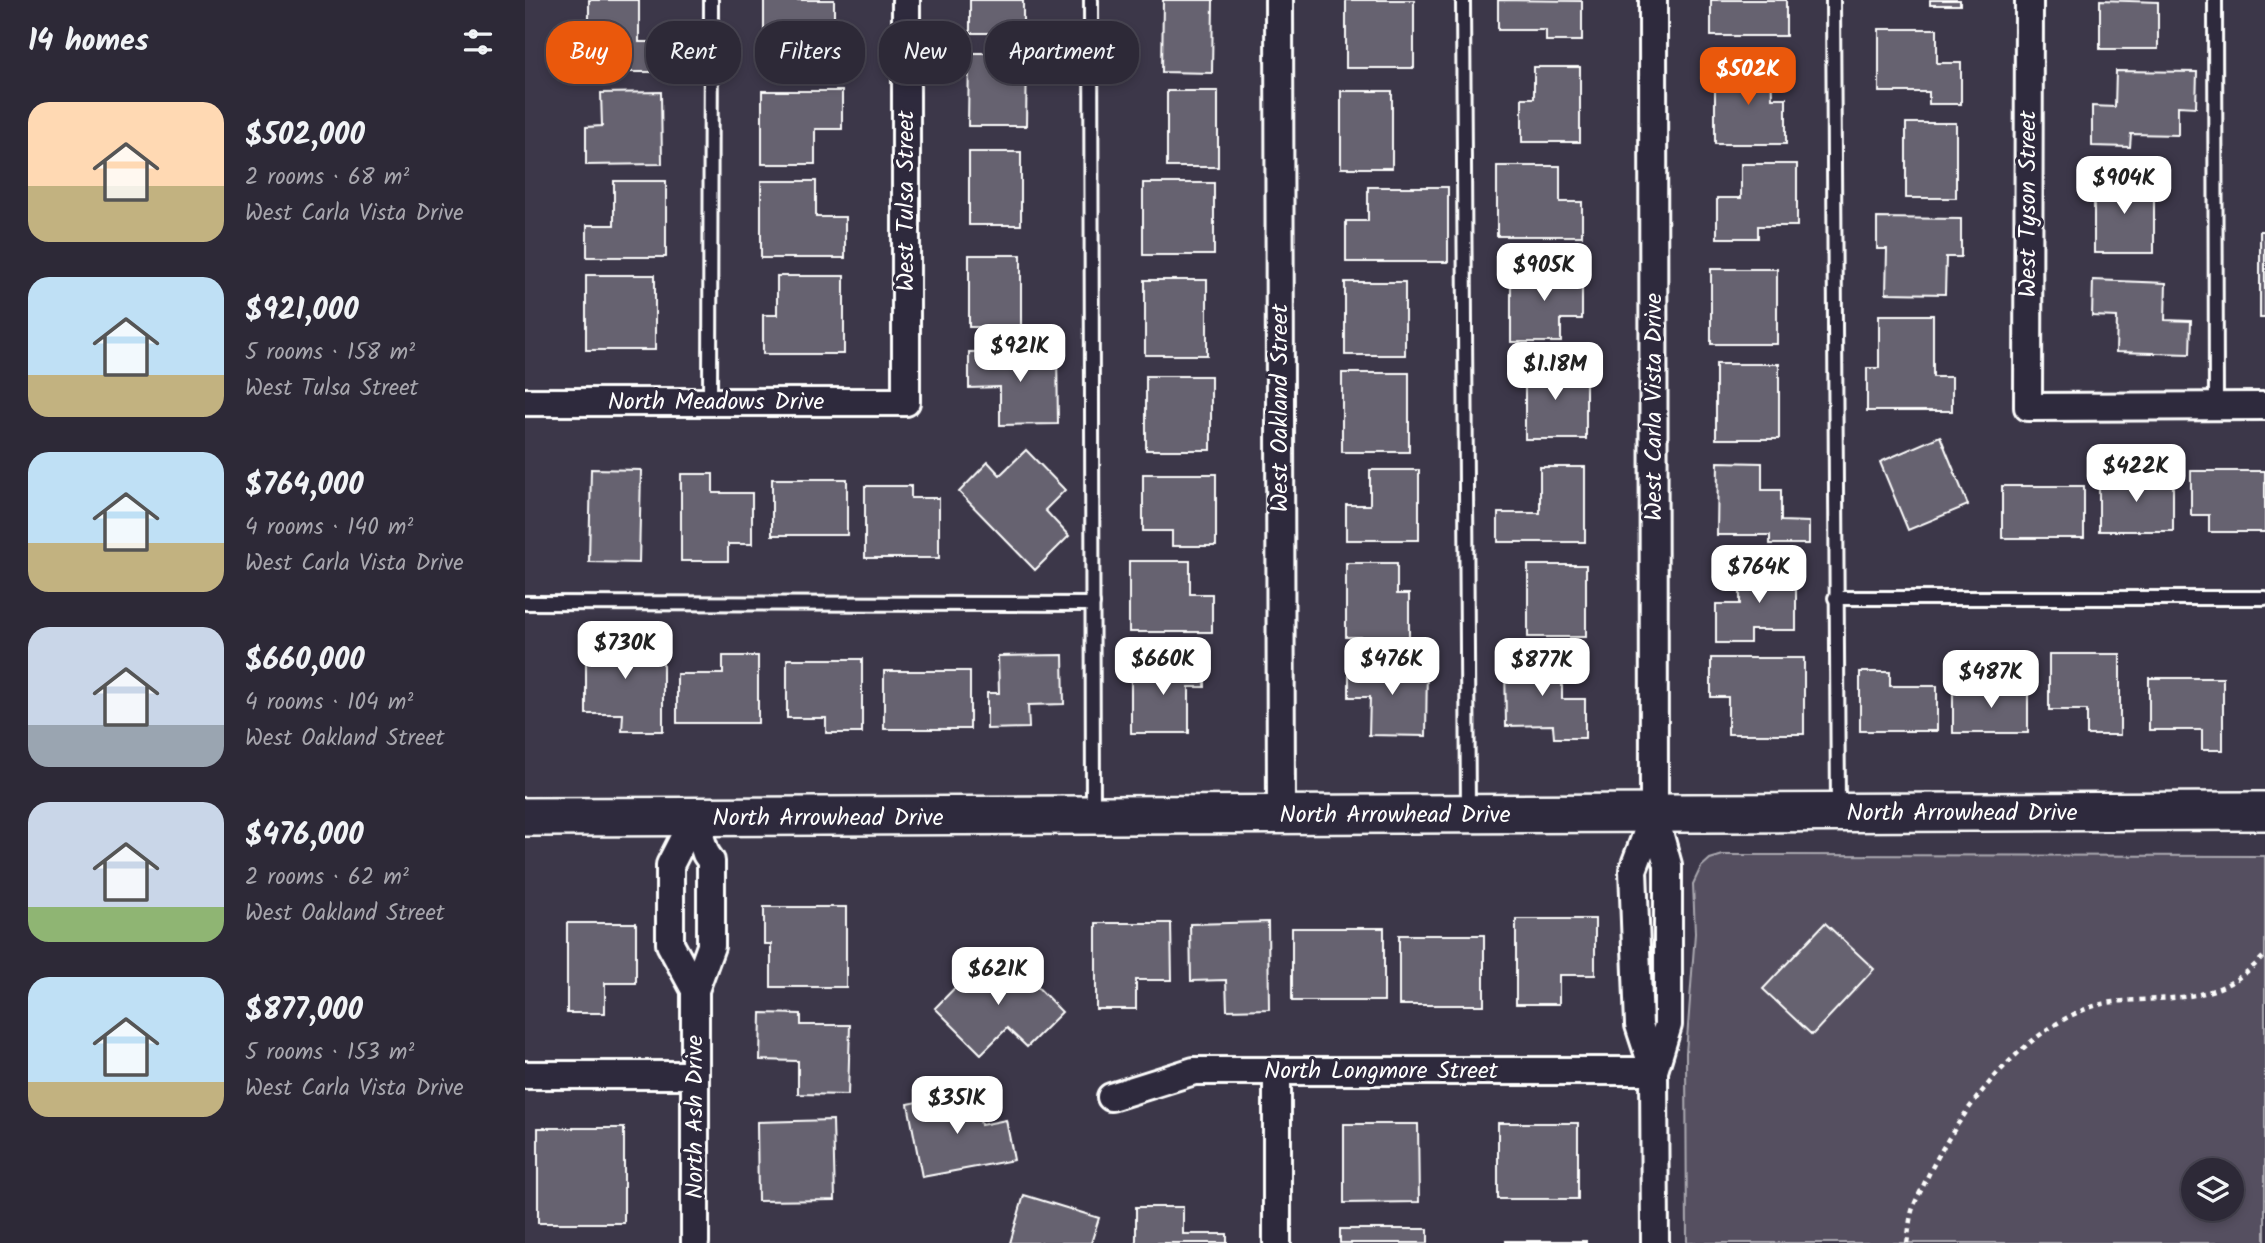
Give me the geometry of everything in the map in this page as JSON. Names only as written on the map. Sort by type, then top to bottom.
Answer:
[{"type":"street","name":"West Tulsa Street","points":[[906,0],[906,402]]},
{"type":"street","name":"West Oakland Street","points":[[1279,0],[1281,815]]},
{"type":"street","name":"West Carla Vista Drive","points":[[1653,0],[1654,814],[1668,865],[1668,1026],[1654,1071],[1655,1243]]},
{"type":"street","name":"West Tyson Street","points":[[2029,0],[2028,407],[2216,406]]},
{"type":"street","name":"North Meadows Drive","points":[[525,402],[906,402]]},
{"type":"street","points":[[2216,406],[2265,406]]},
{"type":"street","name":"North Arrowhead Drive","points":[[525,817],[2265,811]]},
{"type":"street","name":"West Carla Vista Drive","points":[[1654,814],[1633,870],[1639,1026],[1654,1071]]},
{"type":"street","name":"North Ash Drive","points":[[694,818],[670,865],[670,944],[695,990]]},
{"type":"street","name":"North Ash Drive","points":[[694,818],[711,861],[711,946],[695,990],[695,1243]]},
{"type":"street","name":"North Longmore Street","points":[[1111,1097],[1194,1071],[1654,1071]]},
{"type":"street","points":[[1277,1071],[1277,1243]]},
{"type":"street","points":[[525,1075],[695,1074]]},
{"type":"lane","points":[[710,402],[711,0]]},
{"type":"lane","points":[[1091,0],[1093,816]]},
{"type":"lane","points":[[1463,0],[1468,815]]},
{"type":"lane","points":[[1833,0],[1838,814]]},
{"type":"lane","points":[[2215,0],[2216,406]]},
{"type":"lane","points":[[1835,598],[2265,598]]},
{"type":"lane","points":[[525,603],[1093,604]]},
{"type":"path","points":[[1907,1243],[1912,1210],[1938,1155],[1975,1100],[2020,1052],[2047,1030],[2086,1009],[2116,1002],[2197,996],[2217,990],[2247,974],[2265,955]]},
{"type":"shaded area","points":[[1723,855],[2265,856],[2265,1243],[1687,1243],[1686,1053],[1695,933],[1693,884],[1701,867],[1710,859]]},
{"type":"building","points":[[589,0],[639,0],[639,42],[646,42],[646,72],[632,72],[632,21],[589,21]]},
{"type":"building","points":[[764,0],[834,0],[834,21],[764,21]]},
{"type":"building","points":[[970,0],[1023,0],[1023,21],[985,21],[985,33],[971,33]]},
{"type":"building","points":[[1163,0],[1213,0],[1212,73],[1162,72]]},
{"type":"building","points":[[1346,0],[1414,0],[1414,68],[1346,68]]},
{"type":"building","points":[[1498,0],[1582,1],[1582,41],[1546,41],[1546,30],[1498,30]]},
{"type":"building","points":[[1711,0],[1786,0],[1786,36],[1711,36]]},
{"type":"building","points":[[1930,0],[1960,0],[1960,5],[1930,5]]},
{"type":"building","points":[[2100,0],[2158,2],[2158,49],[2100,49]]},
{"type":"building","points":[[1879,29],[1937,29],[1937,63],[1961,63],[1961,104],[1929,104],[1929,92],[1879,92]]},
{"type":"building","points":[[971,53],[985,53],[985,84],[1027,84],[1026,126],[968,126]]},
{"type":"building","points":[[1715,65],[1771,65],[1772,98],[1786,98],[1786,144],[1715,144]]},
{"type":"building","points":[[1534,67],[1580,67],[1580,142],[1522,142],[1522,98],[1534,98]]},
{"type":"building","points":[[2116,71],[2197,72],[2196,107],[2178,106],[2178,135],[2131,134],[2130,147],[2092,146],[2092,106],[2115,107]]},
{"type":"building","points":[[762,91],[842,91],[842,129],[815,129],[815,164],[762,164]]},
{"type":"building","points":[[1167,91],[1218,91],[1218,167],[1167,167]]},
{"type":"building","points":[[1341,91],[1392,91],[1392,168],[1341,168]]},
{"type":"building","points":[[661,92],[662,164],[586,165],[586,127],[602,126],[601,93]]},
{"type":"building","points":[[1906,123],[1956,123],[1956,198],[1906,198]]},
{"type":"building","points":[[969,152],[1021,152],[1021,225],[969,225]]},
{"type":"building","points":[[1741,164],[1797,164],[1797,226],[1758,226],[1758,238],[1717,238],[1717,198],[1741,198]]},
{"type":"building","points":[[1497,166],[1560,166],[1560,202],[1582,202],[1582,236],[1497,236]]},
{"type":"building","points":[[2094,179],[2154,179],[2154,253],[2094,253]]},
{"type":"building","points":[[614,181],[666,181],[666,257],[587,257],[587,225],[614,225]]},
{"type":"building","points":[[761,181],[816,181],[816,217],[845,217],[845,258],[761,258]]},
{"type":"building","points":[[1143,183],[1214,183],[1214,255],[1143,255]]},
{"type":"building","points":[[1368,187],[1448,187],[1448,262],[1346,262],[1346,221],[1368,221]]},
{"type":"building","points":[[1877,218],[1961,219],[1961,257],[1946,257],[1945,294],[1886,293],[1887,249],[1877,249]]},
{"type":"building","points":[[2260,231],[2265,231],[2265,318],[2260,318]]},
{"type":"building","points":[[969,255],[1021,255],[1021,327],[969,327]]},
{"type":"building","points":[[1511,269],[1582,269],[1582,319],[1561,319],[1561,342],[1511,342]]},
{"type":"building","points":[[1711,269],[1777,269],[1777,344],[1711,344]]},
{"type":"building","points":[[586,275],[655,275],[655,350],[586,350]]},
{"type":"building","points":[[777,276],[844,276],[844,354],[763,354],[763,315],[777,315]]},
{"type":"building","points":[[1145,280],[1207,280],[1207,355],[1145,355]]},
{"type":"building","points":[[2093,280],[2166,283],[2165,320],[2191,321],[2190,354],[2116,352],[2117,317],[2092,316]]},
{"type":"building","points":[[1345,282],[1405,282],[1405,355],[1345,355]]},
{"type":"building","points":[[1879,315],[1933,315],[1933,377],[1952,377],[1952,411],[1867,411],[1867,368],[1879,368]]},
{"type":"building","points":[[1057,351],[1058,424],[1000,425],[1000,387],[969,388],[969,352]]},
{"type":"building","points":[[1716,364],[1779,364],[1779,439],[1716,439]]},
{"type":"building","points":[[1525,366],[1586,366],[1586,439],[1525,439]]},
{"type":"building","points":[[1342,373],[1409,373],[1409,452],[1342,452]]},
{"type":"building","points":[[1146,376],[1211,376],[1211,450],[1146,450]]},
{"type":"building","points":[[1940,436],[1968,505],[1908,530],[1880,462]]},
{"type":"building","points":[[1026,450],[1065,490],[1045,510],[1069,536],[1035,570],[959,492],[988,462],[1000,475]]},
{"type":"building","points":[[1718,462],[1762,463],[1762,490],[1781,490],[1781,521],[1809,522],[1809,544],[1770,544],[1770,535],[1717,535]]},
{"type":"building","points":[[1540,467],[1585,467],[1585,542],[1498,542],[1498,513],[1540,513]]},
{"type":"building","points":[[591,469],[641,470],[639,563],[589,562]]},
{"type":"building","points":[[1370,470],[1419,470],[1419,540],[1346,540],[1346,505],[1370,505]]},
{"type":"building","points":[[2191,471],[2265,471],[2265,532],[2209,532],[2209,515],[2191,515]]},
{"type":"building","points":[[681,474],[713,474],[713,493],[752,493],[752,544],[728,544],[728,561],[681,561]]},
{"type":"building","points":[[1143,474],[1216,474],[1216,546],[1172,546],[1172,531],[1143,531]]},
{"type":"building","points":[[2099,477],[2173,477],[2173,531],[2099,531]]},
{"type":"building","points":[[772,479],[847,479],[847,535],[772,535]]},
{"type":"building","points":[[865,486],[911,486],[911,498],[939,498],[939,558],[865,558]]},
{"type":"building","points":[[2002,486],[2084,486],[2084,538],[2002,538]]},
{"type":"building","points":[[1129,561],[1190,561],[1190,594],[1212,594],[1212,632],[1129,632]]},
{"type":"building","points":[[1346,563],[1397,563],[1397,594],[1409,594],[1409,637],[1346,637]]},
{"type":"building","points":[[1528,565],[1586,565],[1586,637],[1528,637]]},
{"type":"building","points":[[1740,567],[1796,567],[1796,630],[1750,630],[1750,643],[1716,643],[1716,604],[1740,604]]},
{"type":"building","points":[[586,634],[638,634],[638,649],[663,649],[663,731],[622,731],[623,714],[586,714]]},
{"type":"building","points":[[2049,654],[2120,654],[2120,735],[2087,735],[2087,710],[2049,710]]},
{"type":"building","points":[[1063,655],[1064,704],[1028,705],[1029,728],[987,729],[987,693],[999,693],[998,656]]},
{"type":"building","points":[[723,656],[758,656],[758,723],[677,723],[677,674],[723,674]]},
{"type":"building","points":[[1711,658],[1804,658],[1804,734],[1728,734],[1728,697],[1711,697]]},
{"type":"building","points":[[787,659],[862,659],[862,733],[826,733],[826,718],[787,718]]},
{"type":"building","points":[[1562,659],[1562,699],[1585,699],[1585,738],[1554,738],[1553,725],[1506,726],[1505,660]]},
{"type":"building","points":[[1349,663],[1427,664],[1426,736],[1369,735],[1370,697],[1349,697]]},
{"type":"building","points":[[1131,664],[1205,664],[1205,687],[1189,687],[1189,733],[1131,733]]},
{"type":"building","points":[[884,671],[970,671],[970,729],[884,729]]},
{"type":"building","points":[[1860,672],[1890,672],[1890,686],[1937,686],[1937,731],[1860,731]]},
{"type":"building","points":[[2149,678],[2223,678],[2223,750],[2202,750],[2202,730],[2149,730]]},
{"type":"building","points":[[1953,686],[2028,686],[2028,733],[1953,733]]},
{"type":"building","points":[[764,907],[846,907],[846,987],[771,987],[771,944],[764,944]]},
{"type":"building","points":[[1516,919],[1595,919],[1595,975],[1559,975],[1559,1004],[1516,1004]]},
{"type":"building","points":[[1268,922],[1269,1009],[1227,1010],[1226,980],[1191,981],[1190,924]]},
{"type":"building","points":[[567,923],[636,923],[636,983],[605,983],[605,1013],[567,1013]]},
{"type":"building","points":[[1096,923],[1171,923],[1172,980],[1136,980],[1136,1009],[1096,1009]]},
{"type":"building","points":[[1825,923],[1874,969],[1812,1035],[1763,989]]},
{"type":"building","points":[[1292,928],[1384,928],[1384,1001],[1292,1001]]},
{"type":"building","points":[[1399,935],[1484,935],[1484,1005],[1399,1005]]},
{"type":"building","points":[[984,958],[1002,976],[1015,964],[1062,1012],[1027,1047],[1007,1028],[981,1054],[935,1008]]},
{"type":"building","points":[[761,1013],[801,1014],[801,1025],[850,1025],[848,1095],[798,1094],[798,1061],[760,1060]]},
{"type":"building","points":[[974,1091],[981,1125],[1006,1120],[1014,1160],[922,1177],[908,1104]]},
{"type":"building","points":[[833,1120],[835,1200],[758,1201],[757,1122]]},
{"type":"building","points":[[1498,1123],[1578,1123],[1578,1199],[1498,1199]]},
{"type":"building","points":[[1344,1124],[1418,1124],[1419,1202],[1344,1203]]},
{"type":"building","points":[[538,1128],[624,1128],[624,1223],[538,1223]]},
{"type":"building","points":[[1024,1195],[1099,1218],[1091,1243],[1010,1243]]},
{"type":"building","points":[[1136,1207],[1183,1207],[1183,1234],[1227,1234],[1227,1243],[1136,1243]]},
{"type":"building","points":[[1340,1229],[1428,1229],[1428,1243],[1340,1243]]},
{"type":"building","points":[[1586,1241],[1586,1243],[1506,1243]]}]
